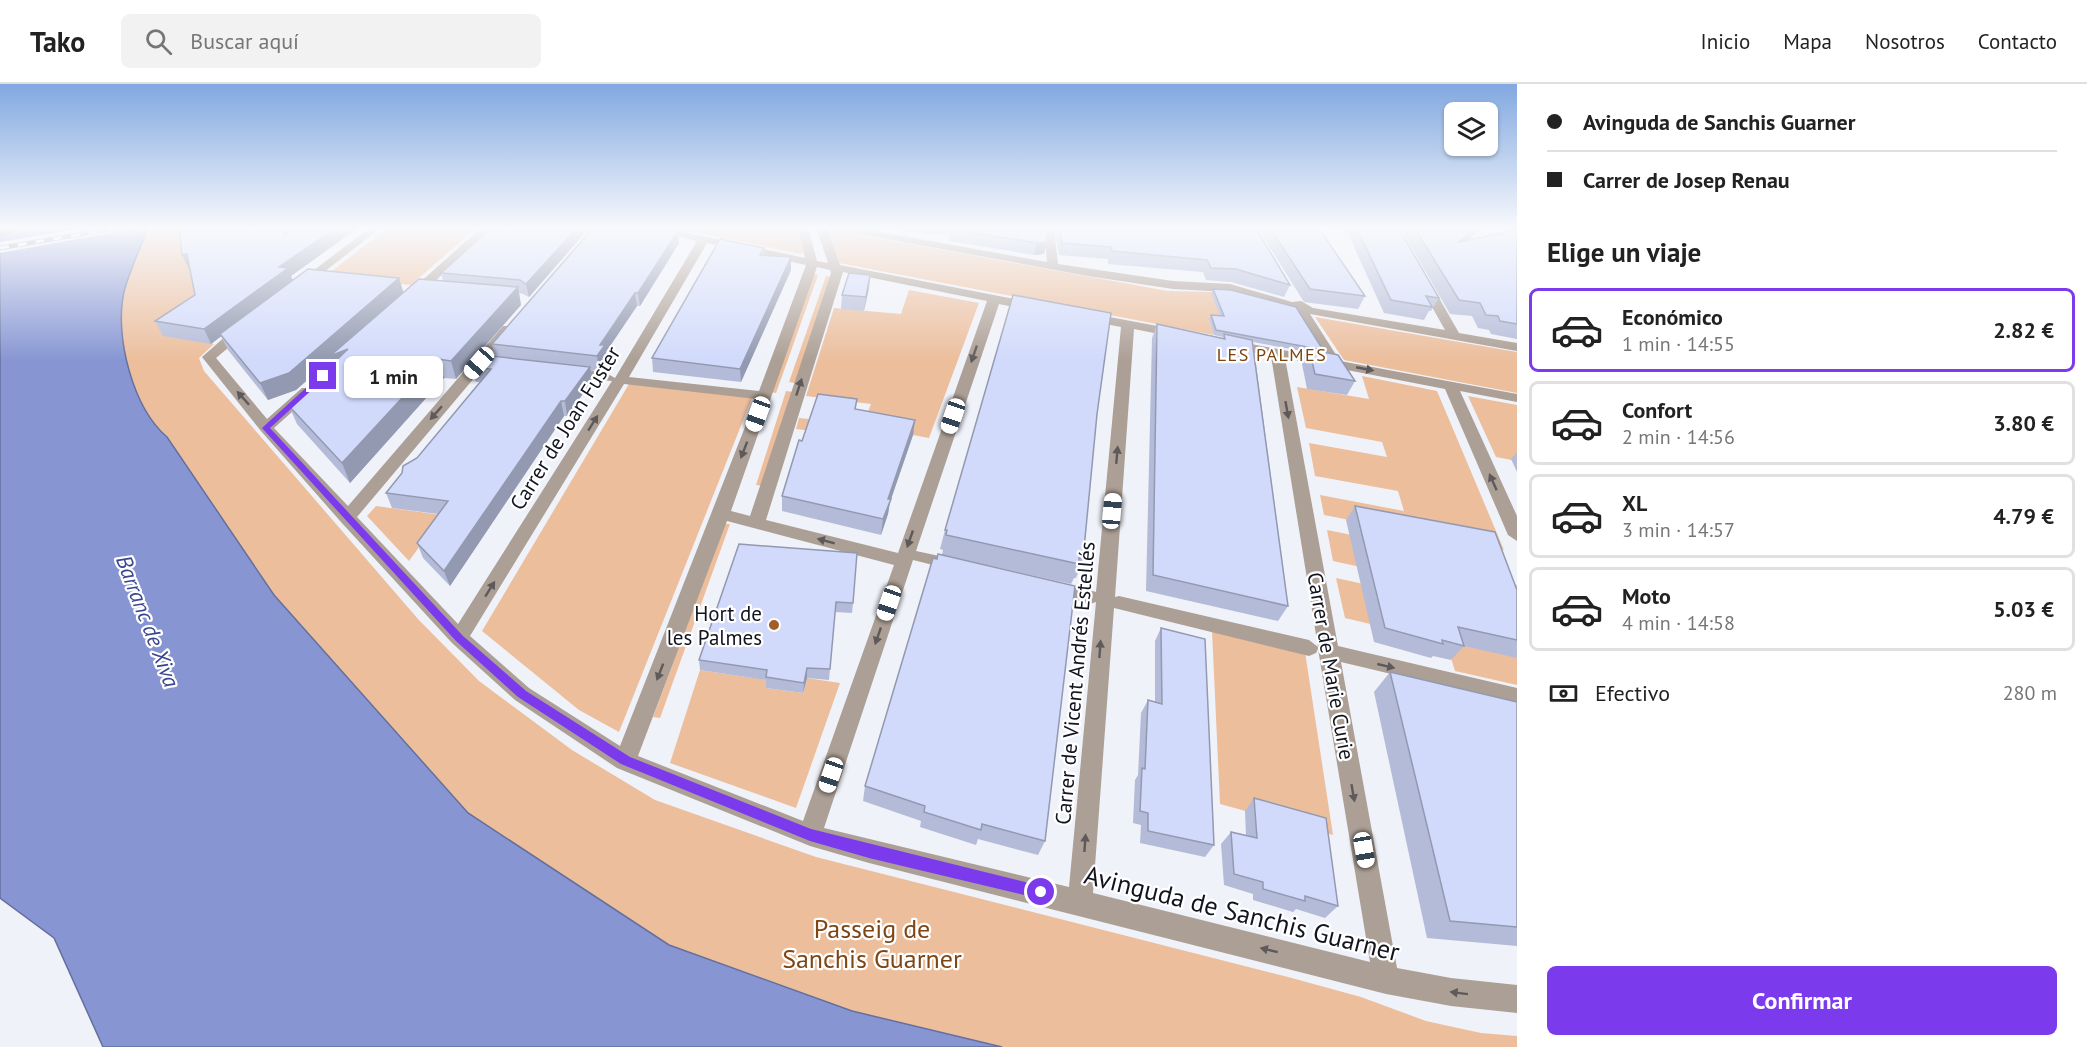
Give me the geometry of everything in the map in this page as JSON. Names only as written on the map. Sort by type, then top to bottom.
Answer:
[{"type":"street","points":[[293,290],[317,272]]},
{"type":"street","points":[[404,303],[438,272]]},
{"type":"street","name":"Carrer de Joan Fuster","points":[[459,638],[620,380],[684,272]]},
{"type":"street","points":[[626,760],[721,514],[809,272]]},
{"type":"street","points":[[756,523],[836,272]]},
{"type":"street","points":[[857,272],[1050,310]]},
{"type":"street","points":[[1088,272],[1154,283],[1230,288],[1312,311],[1517,347]]},
{"type":"street","points":[[1418,272],[1454,336]]},
{"type":"street","points":[[1288,290],[1335,363]]},
{"type":"street","points":[[810,835],[911,558],[994,299]]},
{"type":"street","points":[[1072,314],[1195,338]]},
{"type":"street","points":[[347,518],[517,319]]},
{"type":"street","name":"Avinguda de Sanchis Guarner","points":[[250,323],[210,355],[212,364],[252,408],[266,428],[459,638],[522,694],[626,760],[810,835],[869,852],[1080,902],[1386,980],[1451,992],[1517,999]]},
{"type":"street","name":"Carrer de Vicent Andrés Estellés","points":[[1080,902],[1128,325]]},
{"type":"street","points":[[1219,342],[1517,398]]},
{"type":"street","name":"Carrer de Marie Curie","points":[[1277,353],[1319,650],[1386,980]]},
{"type":"street","points":[[549,371],[608,378]]},
{"type":"street","points":[[629,381],[758,394]]},
{"type":"street","points":[[266,428],[314,384]]},
{"type":"street","points":[[1449,385],[1517,535]]},
{"type":"street","points":[[721,514],[911,558],[976,570]]},
{"type":"street","points":[[1033,583],[1090,597]]},
{"type":"street","points":[[1119,603],[1517,696]]},
{"type":"green space","name":"Passeig de Sanchis Guarner","points":[[130,272],[274,272],[201,341],[214,344],[199,358],[204,371],[418,619],[479,681],[572,750],[655,800],[816,857],[1288,977],[1361,997],[1426,1021],[1481,1033],[1517,1036],[1517,1047],[1002,1047],[852,1011],[669,945],[468,813],[274,595],[167,437],[155,424],[136,390],[124,350],[122,329],[126,284]]},
{"type":"green space","points":[[331,272],[426,272],[411,285],[324,277]]},
{"type":"green space","points":[[886,272],[1063,272],[1168,291],[1215,292],[1217,308],[1222,321],[1209,320],[1214,335]]},
{"type":"green space","points":[[813,274],[818,275],[776,393],[770,392]]},
{"type":"green space","points":[[826,276],[830,277],[795,383],[789,382]]},
{"type":"green space","points":[[909,290],[979,303],[929,438],[864,426],[860,437],[796,429],[799,418],[863,425],[871,404],[806,396],[834,308],[901,314]]},
{"type":"green space","points":[[1315,317],[1517,352],[1517,393],[1344,360]]},
{"type":"green space","points":[[1362,376],[1437,391],[1504,550],[1324,515],[1320,495],[1404,511],[1398,491],[1315,476],[1309,443],[1387,457],[1382,442],[1306,428],[1297,387],[1369,399]]},
{"type":"green space","points":[[629,384],[752,398],[619,732],[579,710],[482,631]]},
{"type":"green space","points":[[786,391],[793,392],[763,486],[756,485]]},
{"type":"green space","points":[[1468,396],[1517,405],[1517,461],[1496,457]]},
{"type":"green space","points":[[376,506],[442,515],[409,561],[367,516]]},
{"type":"green space","points":[[725,524],[730,524],[660,718],[653,717]]},
{"type":"green space","points":[[1327,530],[1417,548],[1422,565],[1517,585],[1517,601],[1333,561]]},
{"type":"green space","points":[[1336,578],[1433,599],[1517,658],[1517,685],[1455,671],[1446,642],[1345,618]]},
{"type":"green space","points":[[1212,631],[1305,652],[1333,835],[1220,804]]},
{"type":"green space","points":[[700,670],[767,680],[766,688],[803,693],[807,678],[840,683],[796,808],[670,763]]},
{"type":"water","name":"Barranc de Xiva","points":[[0,272],[130,272],[122,310],[124,350],[136,390],[145,408],[274,595],[468,813],[669,945],[852,1011],[1002,1047],[103,1047],[54,938],[0,898]]},
{"type":"building","points":[[191,272],[283,272],[204,329],[155,321],[195,295]]},
{"type":"building","points":[[304,272],[338,272],[399,278],[289,373],[260,383],[220,334]]},
{"type":"building","points":[[537,272],[526,284],[520,280],[441,273]]},
{"type":"building","points":[[555,272],[652,272],[600,345],[605,345],[597,356],[492,344]]},
{"type":"building","points":[[701,272],[784,272],[740,369],[652,358]]},
{"type":"building","points":[[1246,272],[1282,272],[1290,285]]},
{"type":"building","points":[[1299,272],[1349,272],[1365,296],[1310,289]]},
{"type":"building","points":[[1378,272],[1424,272],[1439,298],[1426,296],[1432,307],[1391,300]]},
{"type":"building","points":[[1442,272],[1517,272],[1517,324],[1500,321],[1498,316],[1486,315],[1480,303],[1459,300]]},
{"type":"building","points":[[849,273],[870,275],[866,297],[842,295]]},
{"type":"building","points":[[419,279],[518,287],[451,361],[438,359],[342,463],[289,406],[348,349],[330,356]]},
{"type":"building","points":[[1213,289],[1231,290],[1296,307],[1323,350],[1216,330],[1211,315],[1224,316]]},
{"type":"building","points":[[1013,295],[1111,313],[1097,414],[1083,559],[1079,558],[1079,564],[946,535],[947,530],[945,530]]},
{"type":"building","points":[[1157,324],[1225,339],[1224,334],[1252,340],[1288,606],[1153,575]]},
{"type":"building","points":[[1309,349],[1338,355],[1355,381],[1315,374]]},
{"type":"building","points":[[482,355],[590,367],[565,401],[561,401],[444,571],[417,543],[448,501],[386,493],[402,473],[403,466],[417,458],[491,369],[472,367]]},
{"type":"building","points":[[818,394],[857,399],[855,409],[915,420],[883,519],[782,496],[799,440],[802,441]]},
{"type":"building","points":[[1355,506],[1495,532],[1517,590],[1517,640],[1458,627],[1464,646],[1442,640],[1443,644],[1385,628]]},
{"type":"building","name":"Hort de les Palmes","points":[[739,544],[857,553],[853,603],[836,602],[830,669],[807,668],[804,683],[766,677],[767,670],[699,660]]},
{"type":"building","points":[[938,554],[1075,586],[1045,841],[982,824],[981,830],[924,812],[925,806],[865,786],[933,558],[937,559]]},
{"type":"building","points":[[1161,628],[1205,639],[1214,845],[1148,831],[1148,813],[1140,811],[1142,768],[1145,769],[1148,700],[1162,704]]},
{"type":"building","points":[[1390,672],[1517,702],[1517,927],[1450,921]]},
{"type":"building","points":[[1254,798],[1326,818],[1338,906],[1305,896],[1305,901],[1263,889],[1263,882],[1234,874],[1231,832],[1257,838]]},
{"type":"place","name":"Hort de les Palmes","points":[[774,625]]},
{"type":"district","name":"LES PALMES","points":[[1272,354]]},
{"type":"route","points":[[323,376],[266,428],[459,638],[522,694],[596,742],[646,770],[810,835],[869,852],[1041,892]]}]
